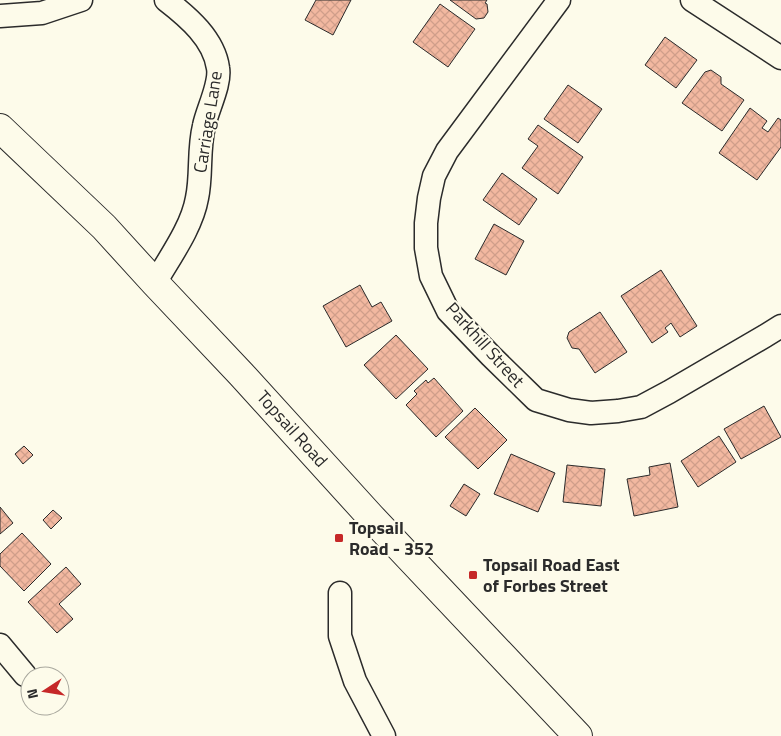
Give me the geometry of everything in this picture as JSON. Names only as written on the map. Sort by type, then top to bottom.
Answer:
[{"type":"main road","name":"Topsail Road","points":[[0,128],[104,227],[378,524],[578,736]]},
{"type":"street","points":[[0,16],[42,13],[81,0]]},
{"type":"street","name":"Carriage Lane","points":[[155,283],[194,212],[198,196],[203,129],[219,70],[207,40],[192,22],[166,0]]},
{"type":"street","name":"Parkhill Street","points":[[559,0],[446,151],[434,176],[426,223],[426,248],[432,276],[448,311],[536,400],[569,410],[591,413],[641,407],[781,326]]},
{"type":"street","points":[[692,0],[781,58]]},
{"type":"street","points":[[340,593],[340,636],[355,681],[384,736]]},
{"type":"street","points":[[0,645],[20,669]]},
{"type":"building","points":[[316,0],[351,0],[333,35],[305,20]]},
{"type":"building","points":[[450,0],[487,0],[485,3],[487,4],[488,12],[484,18],[476,19]]},
{"type":"building","points":[[440,4],[475,29],[448,67],[413,42]]},
{"type":"building","points":[[665,37],[697,60],[676,88],[645,65]]},
{"type":"building","points":[[711,70],[721,77],[721,84],[744,100],[722,131],[682,103],[705,72]]},
{"type":"building","points":[[568,85],[602,109],[578,143],[544,119]]},
{"type":"building","points":[[750,108],[767,121],[762,128],[768,132],[778,118],[781,120],[781,147],[757,180],[719,153]]},
{"type":"building","points":[[538,125],[583,157],[558,194],[522,168],[538,146],[528,139]]},
{"type":"building","points":[[502,173],[537,199],[519,225],[483,200]]},
{"type":"building","points":[[494,224],[524,241],[506,275],[475,259]]},
{"type":"building","points":[[661,270],[697,326],[680,337],[671,323],[665,328],[668,332],[652,343],[621,296]]},
{"type":"building","points":[[360,285],[372,307],[381,302],[392,321],[346,347],[323,306]]},
{"type":"building","points":[[600,312],[627,352],[595,373],[579,349],[572,348],[567,338],[569,332]]},
{"type":"building","points":[[396,335],[428,369],[396,399],[364,365]]},
{"type":"building","points":[[434,378],[463,411],[436,437],[406,405],[417,394],[414,391],[426,380],[428,383]]},
{"type":"building","points":[[764,406],[781,437],[741,459],[724,429]]},
{"type":"building","points":[[475,408],[507,440],[478,469],[445,437]]},
{"type":"building","points":[[719,436],[736,462],[698,487],[681,461]]},
{"type":"building","points":[[24,446],[33,455],[23,464],[15,454]]},
{"type":"building","points":[[511,454],[555,473],[538,512],[494,494]]},
{"type":"building","points":[[670,463],[678,507],[634,516],[627,479],[650,475],[649,467]]},
{"type":"building","points":[[567,465],[605,469],[601,506],[563,502]]},
{"type":"building","points":[[464,484],[480,494],[466,516],[450,506]]},
{"type":"building","points":[[0,507],[13,523],[0,534]]},
{"type":"building","points":[[53,510],[62,518],[51,529],[43,520]]},
{"type":"building","points":[[22,533],[51,564],[24,591],[0,566],[0,554]]},
{"type":"building","points":[[66,567],[81,584],[59,604],[73,619],[57,633],[28,602]]},
{"type":"place","name":"Topsail Road - 352","points":[[339,538]]},
{"type":"place","name":"Topsail Road East of Forbes Street","points":[[473,575]]}]
